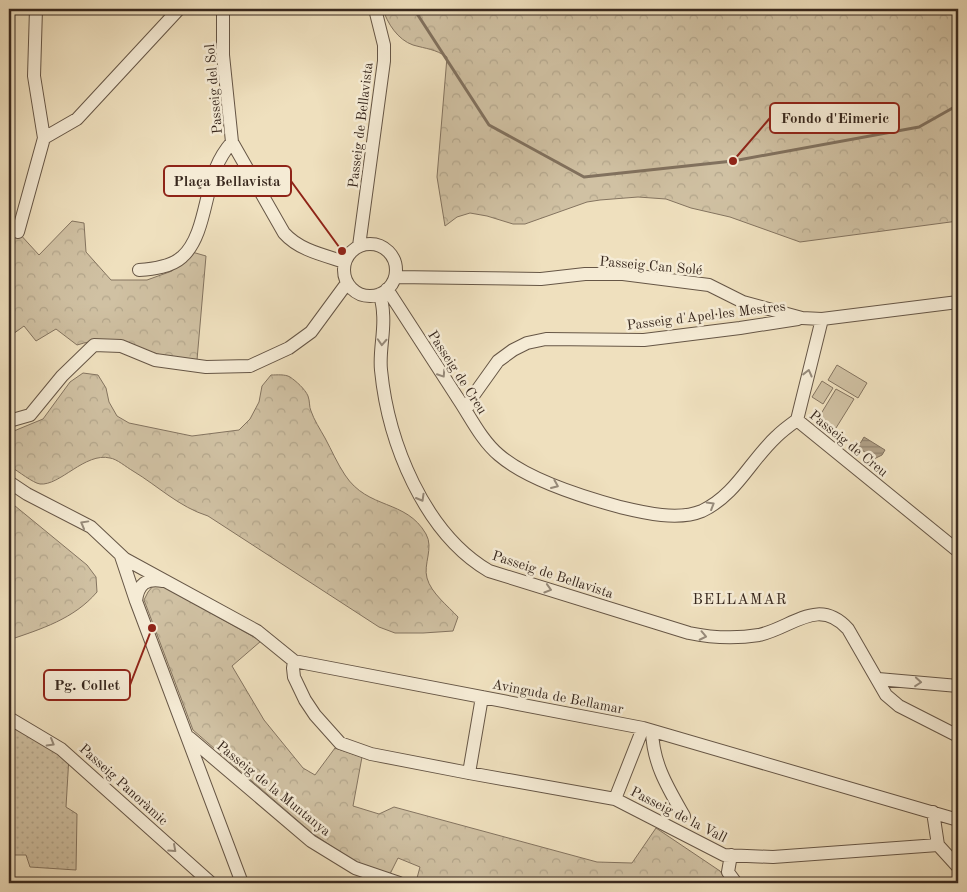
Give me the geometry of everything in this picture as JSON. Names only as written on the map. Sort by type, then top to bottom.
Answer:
[{"type":"street","points":[[18,232],[44,138],[34,76],[36,9]]},
{"type":"street","points":[[44,138],[77,120],[180,9]]},
{"type":"street","name":"Passeig del Sol","points":[[223,9],[223,55],[232,142],[284,233],[291,241],[298,246],[345,262]]},
{"type":"street","name":"Passeig de Bellavista","points":[[359,246],[384,61],[384,45],[375,9]]},
{"type":"street","points":[[139,270],[150,270],[170,264],[183,256],[194,240],[199,227],[215,170],[222,155],[232,142]]},
{"type":"street","points":[[368,244],[378,246],[386,250],[392,257],[395,266],[394,277],[383,292],[367,296],[355,292],[347,283],[344,276],[345,262],[348,256],[359,246],[368,244]]},
{"type":"street","name":"Passeig Can Solé","points":[[394,277],[541,279],[585,274],[623,274],[709,285],[742,302],[802,318],[822,319],[958,302]]},
{"type":"street","points":[[9,421],[30,415],[62,376],[94,345],[121,346],[155,360],[198,366],[227,368],[250,366],[289,348],[311,332],[347,283]]},
{"type":"street","name":"Passeig de Bellavista","points":[[383,292],[384,313],[381,368],[393,432],[405,466],[421,498],[461,552],[475,563],[489,570],[689,633],[712,638],[761,634],[800,618],[816,614],[828,615],[840,620],[848,629],[886,695],[899,706],[958,736]]},
{"type":"street","name":"Passeig de Creu","points":[[383,292],[466,410],[475,426],[498,454],[520,469],[584,497],[665,515],[682,515],[701,511],[720,500],[736,486],[776,437],[797,420],[958,551]]},
{"type":"street","name":"Passeig d'Apel·les Mestres","points":[[466,410],[473,396],[498,361],[527,343],[546,339],[644,340],[802,318]]},
{"type":"street","points":[[797,420],[822,319]]},
{"type":"street","name":"Avinguda de Bellamar","points":[[9,482],[27,494],[91,527],[121,556],[257,631],[294,660],[648,730],[958,820]]},
{"type":"street","points":[[121,556],[136,601],[242,883]]},
{"type":"street","points":[[136,601],[140,587],[146,582],[154,579],[165,581]]},
{"type":"street","name":"Passeig de la Vall","points":[[294,660],[292,668],[294,677],[315,716],[340,743],[371,754],[615,799],[724,855],[773,857],[938,845]]},
{"type":"street","points":[[300,689],[307,664]]},
{"type":"street","points":[[878,679],[958,686]]},
{"type":"street","points":[[469,773],[482,697]]},
{"type":"street","name":"Passeig Panoràmic","points":[[9,718],[62,749],[211,883]]},
{"type":"street","points":[[615,799],[648,730]]},
{"type":"street","points":[[648,730],[665,782],[684,816]]},
{"type":"street","name":"Passeig de la Muntanya","points":[[188,736],[311,841],[355,868],[399,883]]},
{"type":"street","points":[[199,767],[202,760],[210,755]]},
{"type":"street","points":[[934,812],[938,845],[958,867]]},
{"type":"street","points":[[731,855],[728,872],[736,883]]},
{"type":"green space","points":[[383,9],[632,9],[639,12],[657,9],[958,9],[958,221],[800,242],[730,217],[691,208],[666,199],[638,197],[587,202],[525,224],[513,224],[470,213],[457,217],[445,226],[437,177],[447,57],[435,51],[408,43],[390,25]]},
{"type":"green space","points":[[72,221],[84,223],[86,252],[111,280],[147,280],[172,271],[192,252],[206,256],[197,360],[165,356],[120,342],[100,341],[77,345],[56,329],[36,341],[24,326],[9,337],[9,228],[18,232],[39,255]]},
{"type":"green space","points":[[837,365],[867,383],[858,398],[828,380]]},
{"type":"green space","points":[[83,373],[98,375],[106,388],[109,402],[117,416],[129,423],[192,436],[239,430],[250,419],[259,402],[262,386],[271,375],[290,377],[307,393],[310,409],[315,421],[345,475],[354,486],[375,500],[408,515],[418,523],[426,534],[429,545],[426,567],[427,578],[436,594],[458,617],[453,631],[395,633],[379,627],[208,516],[178,502],[119,461],[101,457],[82,464],[56,480],[40,484],[11,467],[9,465],[9,433],[43,419],[70,382]]},
{"type":"green space","points":[[822,381],[833,388],[823,404],[812,397]]},
{"type":"green space","points":[[836,389],[854,399],[836,428],[819,417]]},
{"type":"green space","points":[[9,501],[87,565],[96,577],[97,592],[78,609],[56,622],[9,640]]},
{"type":"green space","points":[[161,585],[261,641],[232,666],[264,720],[303,768],[315,775],[335,748],[362,757],[353,806],[379,814],[394,807],[597,862],[632,863],[656,828],[720,871],[728,883],[428,883],[417,878],[420,867],[398,858],[390,874],[359,865],[312,833],[193,730],[144,600],[153,586]]},
{"type":"green space","points":[[9,721],[69,756],[66,807],[77,814],[76,870],[30,867],[26,855],[9,855]]},
{"type":"shaded area","points":[[864,437],[885,450],[882,455],[874,459],[858,447]]},
{"type":"waterway","points":[[414,9],[489,125],[584,177],[733,161],[919,127],[958,105]]},
{"type":"place","name":"Fondo d'Eimeric","points":[[733,161]]},
{"type":"place","name":"Plaça Bellavista","points":[[342,251]]},
{"type":"place","name":"Pg. Collet","points":[[152,628]]},
{"type":"district","name":"BELLAMAR","points":[[740,599]]}]
